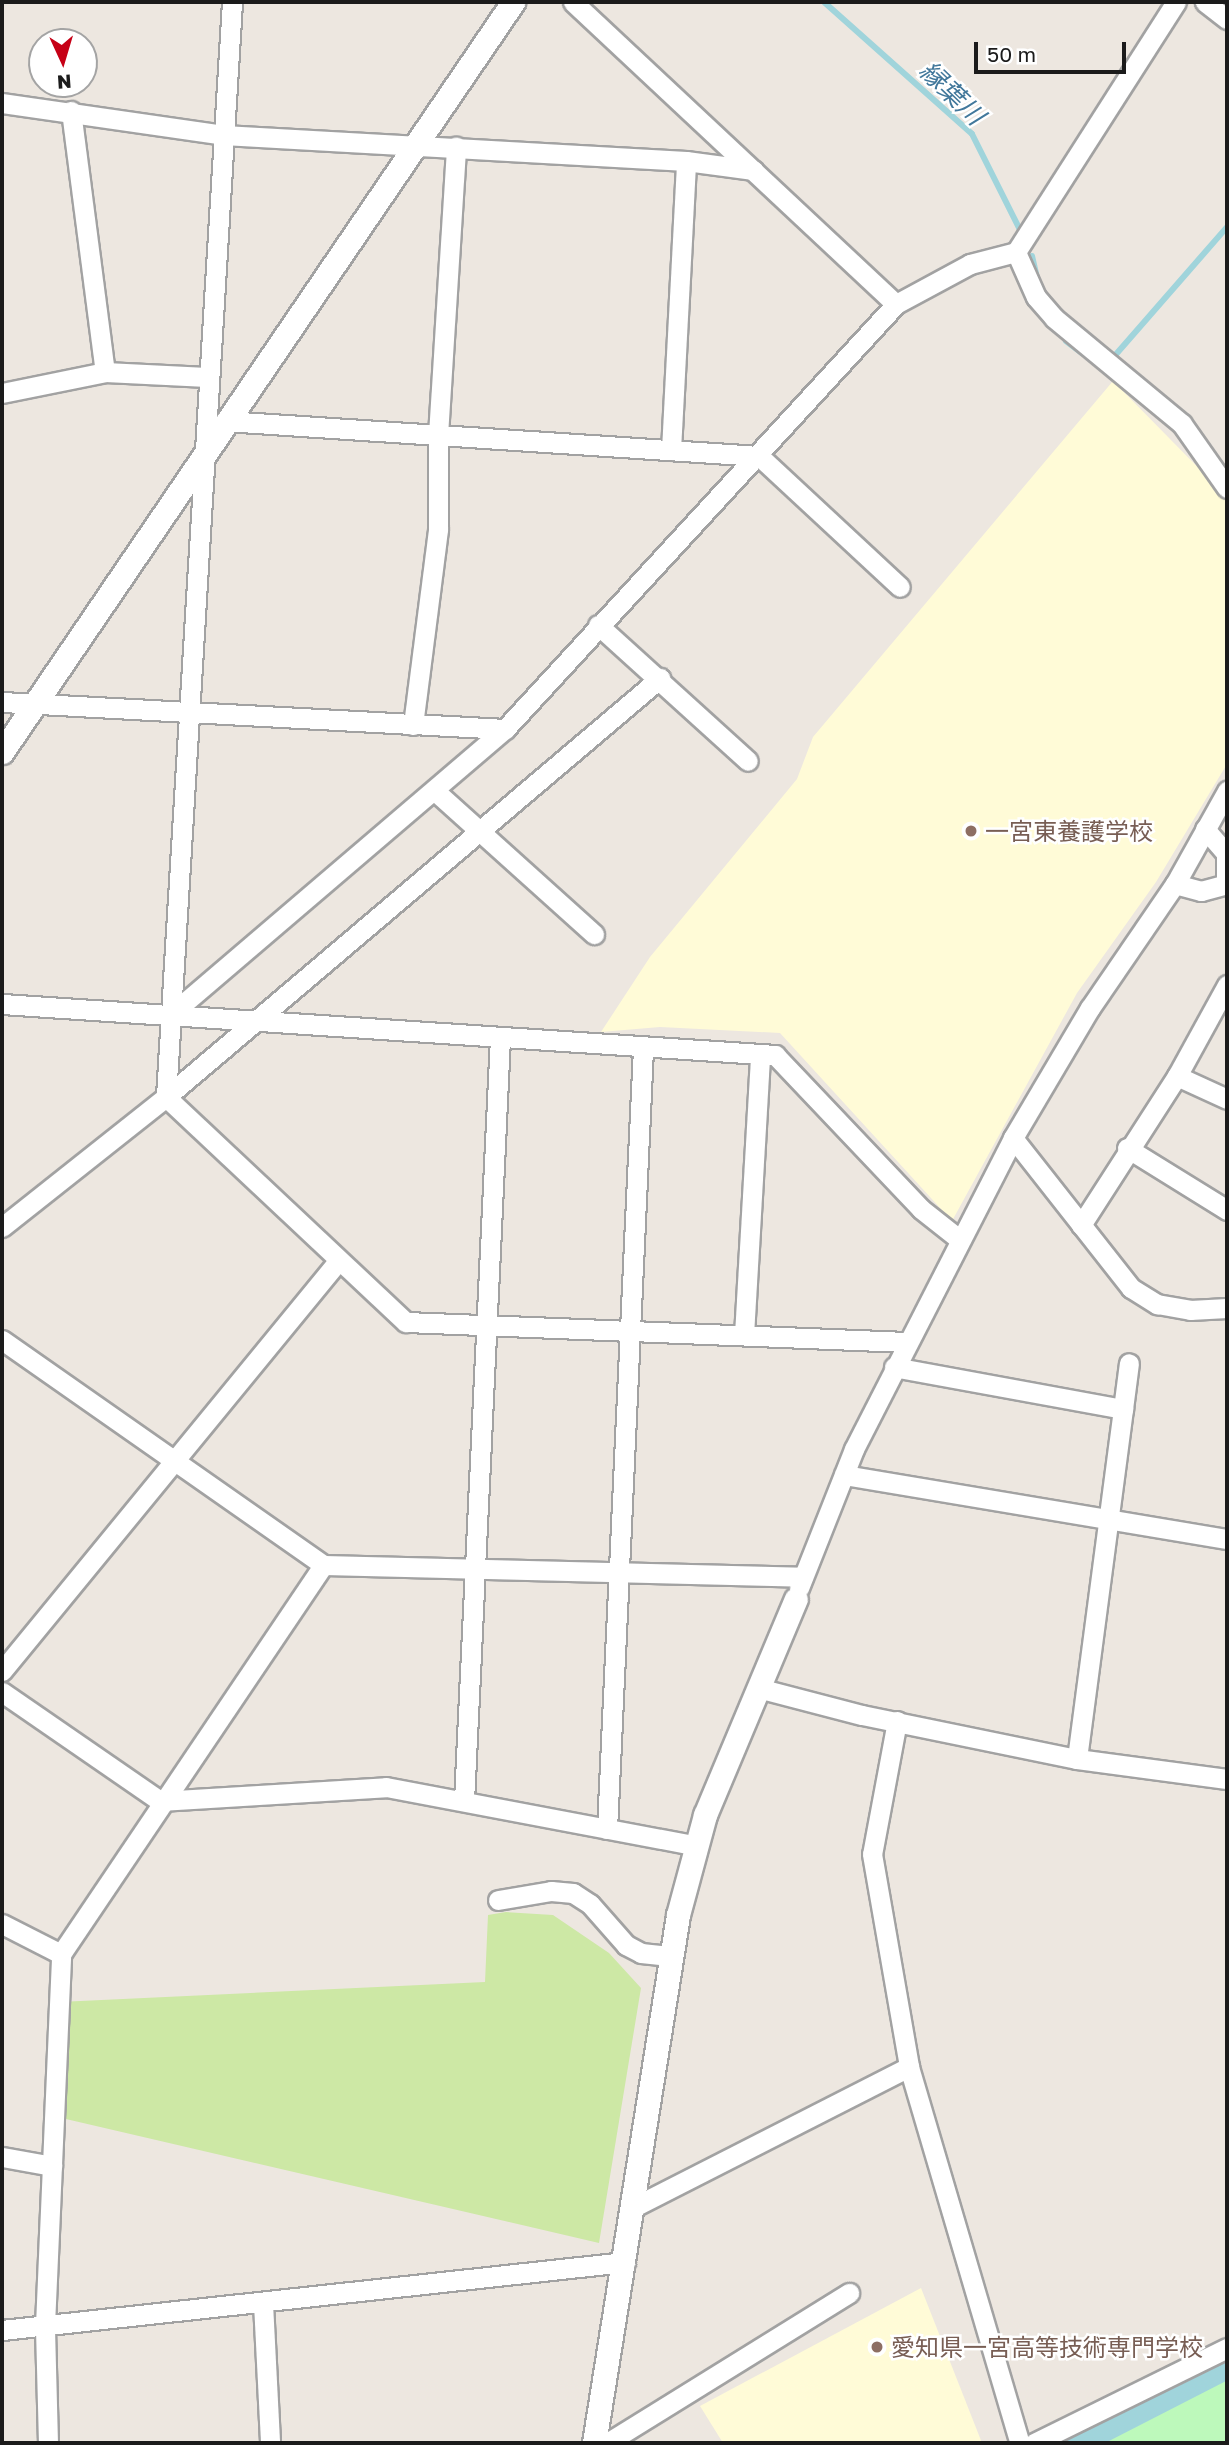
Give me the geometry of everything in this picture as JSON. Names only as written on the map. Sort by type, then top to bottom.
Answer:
[{"type":"street","points":[[232,2],[186,711],[166,1097],[406,1322],[487,1323],[906,1342]]},
{"type":"street","points":[[2,752],[513,2]]},
{"type":"street","points":[[573,2],[896,304]]},
{"type":"street","points":[[170,1015],[505,729],[896,304],[970,264],[1016,252],[1176,2]]},
{"type":"street","points":[[1205,2],[1227,19]]},
{"type":"street","points":[[2,103],[223,135],[686,161],[752,170]]},
{"type":"street","points":[[71,111],[105,372]]},
{"type":"street","points":[[414,725],[438,529],[438,435],[456,147]]},
{"type":"street","points":[[671,450],[686,161]]},
{"type":"street","points":[[1016,252],[1036,297],[1054,318],[1182,424],[1227,488]]},
{"type":"street","points":[[2,393],[105,372],[207,377]]},
{"type":"street","points":[[225,421],[759,456],[900,587]]},
{"type":"street","points":[[598,625],[660,678],[748,761]]},
{"type":"street","points":[[2,1227],[166,1097],[660,678]]},
{"type":"street","points":[[2,702],[505,729]]},
{"type":"street","points":[[435,790],[594,934]]},
{"type":"street","points":[[594,2443],[672,1956],[705,1815],[844,1475],[906,1342],[1013,1138],[1090,1007],[1175,884],[1227,791]]},
{"type":"street","points":[[1175,884],[1201,891],[1226,884],[1226,853],[1205,829]]},
{"type":"street","points":[[1081,1225],[1127,1148],[1177,1076],[1226,988]]},
{"type":"street","points":[[2,1004],[500,1039],[775,1055],[921,1209],[959,1240]]},
{"type":"street","points":[[464,1801],[477,1572],[500,1039]]},
{"type":"street","points":[[607,1829],[643,1047]]},
{"type":"street","points":[[744,1335],[760,1055]]},
{"type":"street","points":[[1177,1076],[1227,1100]]},
{"type":"street","points":[[1013,1138],[1131,1288],[1157,1304],[1190,1310],[1227,1308]]},
{"type":"street","points":[[1127,1148],[1227,1210]]},
{"type":"street","points":[[2,1671],[172,1459],[339,1260]]},
{"type":"street","points":[[2,1340],[323,1565],[617,1575],[799,1588]]},
{"type":"street","points":[[1077,1759],[1129,1363]]},
{"type":"street","points":[[894,1367],[1123,1409]]},
{"type":"street","points":[[844,1475],[1227,1539]]},
{"type":"street","points":[[48,2443],[45,2325],[61,1954],[160,1801],[323,1565]]},
{"type":"street","points":[[758,1688],[1077,1759],[1227,1779]]},
{"type":"street","points":[[2,1692],[160,1801],[386,1787],[697,1846]]},
{"type":"street","points":[[897,1721],[872,1854],[909,2067],[1020,2443]]},
{"type":"street","points":[[498,1900],[551,1891],[573,1893],[590,1904],[625,1945],[641,1953],[672,1956]]},
{"type":"street","points":[[2,1924],[61,1954]]},
{"type":"street","points":[[632,2208],[909,2067]]},
{"type":"street","points":[[2,2157],[52,2166]]},
{"type":"street","points":[[2,2330],[625,2262]]},
{"type":"street","points":[[607,2443],[849,2293]]},
{"type":"street","points":[[263,2303],[270,2443]]},
{"type":"street","points":[[1034,2443],[1227,2348]]},
{"type":"shaded area","name":"一宮東養護学校","points":[[1113,381],[1227,497],[1227,764],[1156,882],[1077,993],[952,1221],[780,1033],[660,1027],[601,1032],[650,957],[797,779],[813,737]]},
{"type":"shaded area","name":"愛知県一宮高等技術専門学校","points":[[921,2288],[982,2443],[723,2443],[700,2406]]},
{"type":"green space","points":[[506,1912],[553,1915],[609,1953],[641,1988],[599,2243],[53,2116],[50,2106],[68,2057],[59,2002],[485,1982],[488,1915]]},
{"type":"green space","points":[[1227,2362],[1227,2443],[1071,2443],[1190,2379]]},
{"type":"waterway","name":"縁葉川","points":[[824,2],[972,134],[1022,234]]},
{"type":"waterway","points":[[1111,360],[1227,227]]},
{"type":"waterway","name":"縁葉川","points":[[1032,256],[1038,281]]},
{"type":"waterway","name":"縁葉川","points":[[1066,341],[1082,353]]},
{"type":"waterway","points":[[1063,2443],[1227,2359]]},
{"type":"place","name":"一宮東養護学校","points":[[971,831]]},
{"type":"place","name":"愛知県一宮高等技術専門学校","points":[[877,2347]]}]
